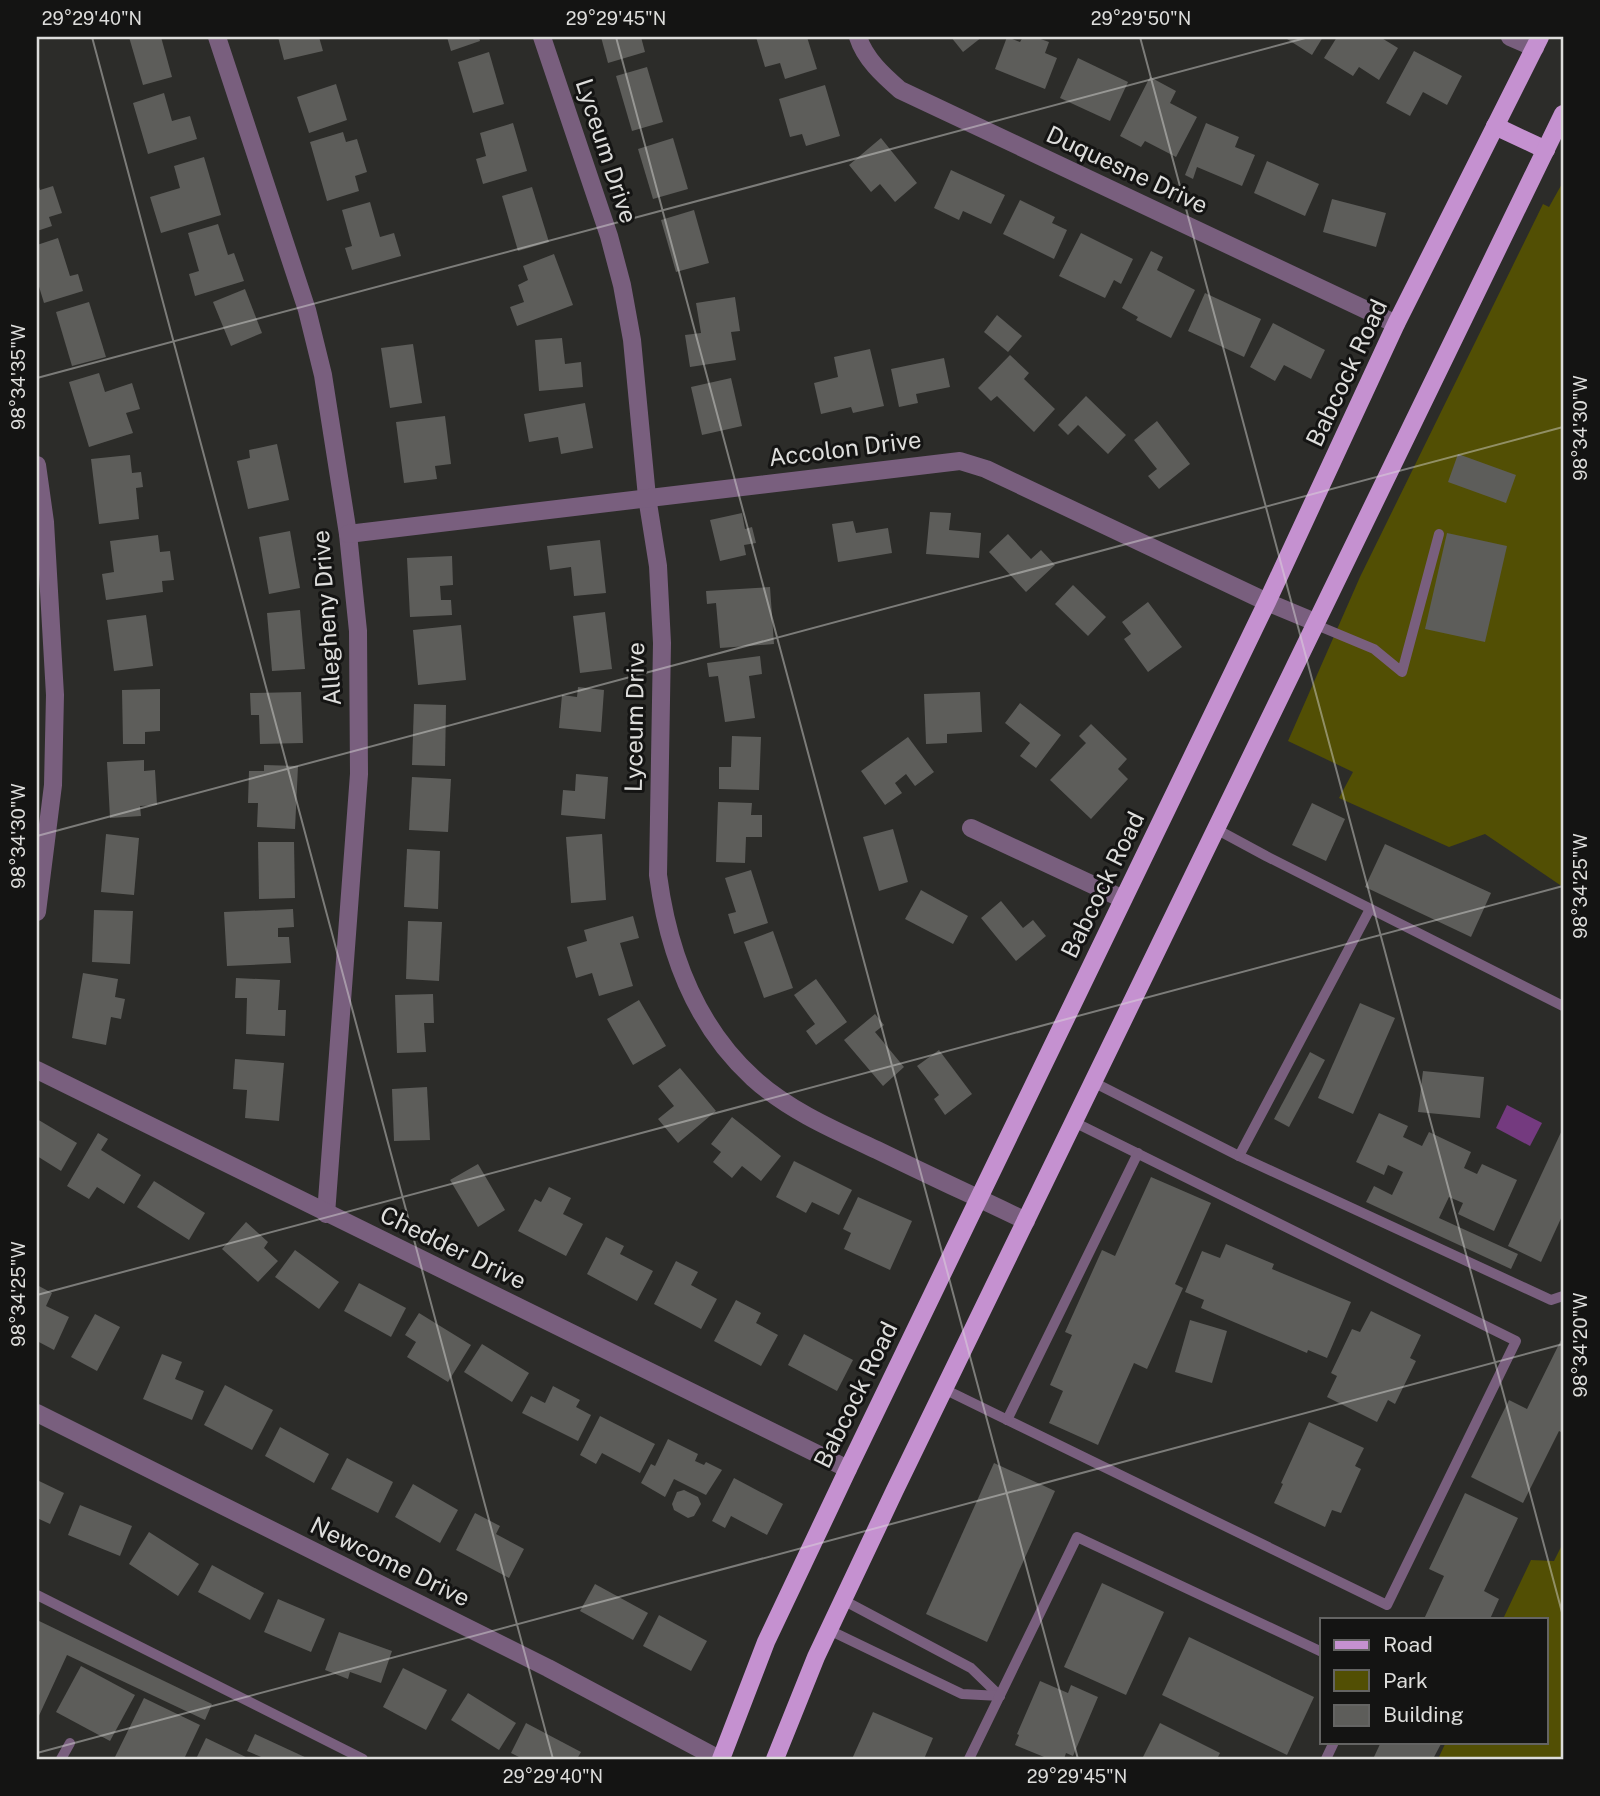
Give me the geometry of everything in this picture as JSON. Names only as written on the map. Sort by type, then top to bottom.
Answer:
[{"type":"main road","name":"Babcock Road","points":[[720,1759],[766,1642],[848,1469],[1267,602],[1396,324],[1537,42]]},
{"type":"main road","points":[[775,1759],[829,1630],[944,1389],[1314,623],[1554,142],[1563,114]]},
{"type":"main road","points":[[1495,126],[1554,142]]},
{"type":"street","name":"Allegheny Drive","points":[[217,37],[307,310],[323,375],[348,534],[358,631],[359,774],[326,1214]]},
{"type":"street","name":"Lyceum Drive","points":[[542,37],[608,236],[622,285],[632,340],[647,497],[658,566],[662,643],[658,875],[665,920],[682,974],[715,1034],[754,1080],[827,1127],[1026,1221]]},
{"type":"street","name":"Duquesne Drive","points":[[858,37],[861,49],[882,75],[900,90],[1396,324]]},
{"type":"street","points":[[1510,37],[1537,42]]},
{"type":"street","name":"Accolon Drive","points":[[348,534],[960,461],[986,470],[1314,623]]},
{"type":"street","points":[[37,465],[55,695],[53,785],[37,912]]},
{"type":"street","points":[[971,828],[1123,899]]},
{"type":"street","name":"Chedder Drive","points":[[37,1070],[848,1469]]},
{"type":"street","name":"Newcome Drive","points":[[37,1413],[548,1668],[720,1759]]},
{"type":"lane","points":[[1314,623],[1374,649],[1402,672],[1439,534]]},
{"type":"lane","points":[[1216,829],[1563,1006]]},
{"type":"lane","points":[[1239,1157],[1370,909]]},
{"type":"lane","points":[[1093,1082],[1239,1157],[1551,1300],[1563,1296]]},
{"type":"lane","points":[[944,1389],[1387,1605],[1504,1366],[1516,1341],[1074,1122]]},
{"type":"lane","points":[[1007,1420],[1138,1153]]},
{"type":"lane","points":[[969,1759],[1077,1537],[1320,1651]]},
{"type":"lane","points":[[37,1595],[363,1759]]},
{"type":"lane","points":[[843,1600],[971,1668],[1000,1696]]},
{"type":"lane","points":[[829,1630],[962,1694],[1000,1696]]},
{"type":"lane","points":[[61,1759],[70,1742]]},
{"type":"green space","points":[[1563,182],[1563,887],[1485,834],[1449,847],[1339,798],[1353,772],[1288,741],[1360,577],[1543,204],[1549,207]]},
{"type":"green space","points":[[1563,1543],[1563,1759],[1438,1759],[1445,1744],[1548,1744],[1548,1618],[1503,1618],[1531,1560],[1554,1561]]},
{"type":"shaded area","points":[[1507,1105],[1542,1123],[1530,1146],[1496,1128]]},
{"type":"building","points":[[129,37],[161,37],[172,77],[143,85]]},
{"type":"building","points":[[278,37],[319,37],[323,51],[284,60]]},
{"type":"building","points":[[447,37],[479,37],[480,41],[451,51]]},
{"type":"building","points":[[601,37],[641,37],[645,52],[608,63]]},
{"type":"building","points":[[756,37],[807,37],[817,69],[785,79],[780,63],[765,67]]},
{"type":"building","points":[[951,37],[982,37],[963,52]]},
{"type":"building","points":[[1007,37],[1020,42],[1023,37],[1035,37],[1049,42],[1045,53],[1057,58],[1045,89],[995,69]]},
{"type":"building","points":[[1284,37],[1323,37],[1312,55]]},
{"type":"building","points":[[1337,37],[1380,37],[1398,48],[1379,80],[1359,67],[1353,76],[1324,58]]},
{"type":"building","points":[[1414,51],[1462,76],[1447,105],[1423,92],[1410,116],[1386,103]]},
{"type":"building","points":[[489,52],[504,104],[473,113],[458,62]]},
{"type":"building","points":[[1078,58],[1128,82],[1110,121],[1060,98]]},
{"type":"building","points":[[647,67],[663,122],[632,131],[616,76]]},
{"type":"building","points":[[1150,77],[1176,91],[1170,103],[1197,117],[1176,157],[1145,141],[1141,147],[1120,136]]},
{"type":"building","points":[[336,84],[347,120],[309,133],[297,97]]},
{"type":"building","points":[[825,85],[840,136],[806,146],[802,134],[790,137],[779,99]]},
{"type":"building","points":[[164,93],[172,121],[190,116],[197,139],[148,154],[133,103]]},
{"type":"building","points":[[513,123],[527,171],[483,184],[476,159],[486,156],[480,133]]},
{"type":"building","points":[[1206,123],[1239,137],[1235,147],[1255,155],[1242,186],[1197,167],[1193,179],[1185,175]]},
{"type":"building","points":[[343,132],[346,142],[357,139],[367,172],[355,176],[359,191],[327,201],[310,142]]},
{"type":"building","points":[[673,138],[688,189],[653,199],[638,149]]},
{"type":"building","points":[[881,138],[917,183],[895,202],[880,184],[871,192],[849,165]]},
{"type":"building","points":[[204,157],[221,215],[161,233],[150,197],[180,188],[174,166]]},
{"type":"building","points":[[1267,161],[1319,184],[1305,216],[1254,193]]},
{"type":"building","points":[[951,170],[1005,195],[991,224],[963,211],[959,220],[934,208]]},
{"type":"building","points":[[37,181],[40,190],[53,186],[62,213],[49,217],[52,226],[37,231]]},
{"type":"building","points":[[532,187],[549,242],[518,251],[502,196]]},
{"type":"building","points":[[1332,199],[1386,213],[1376,247],[1323,232]]},
{"type":"building","points":[[1020,200],[1055,217],[1052,223],[1067,230],[1054,259],[1003,234]]},
{"type":"building","points":[[370,202],[380,237],[394,233],[401,256],[352,270],[345,248],[352,246],[342,210]]},
{"type":"building","points":[[694,210],[709,263],[676,272],[661,220]]},
{"type":"building","points":[[218,224],[228,255],[234,253],[244,281],[195,296],[189,274],[199,271],[188,233]]},
{"type":"building","points":[[1081,233],[1133,259],[1121,284],[1114,280],[1105,298],[1059,276]]},
{"type":"building","points":[[58,238],[70,276],[78,274],[83,291],[44,303],[37,280],[37,245]]},
{"type":"building","points":[[1151,251],[1163,257],[1157,270],[1195,290],[1171,338],[1136,320],[1138,317],[1122,308]]},
{"type":"building","points":[[554,254],[573,305],[517,326],[510,307],[524,302],[518,285],[528,280],[523,266]]},
{"type":"building","points":[[245,289],[262,333],[231,346],[213,302]]},
{"type":"building","points":[[1205,293],[1261,319],[1244,357],[1188,331]]},
{"type":"building","points":[[735,297],[740,331],[731,332],[736,360],[690,367],[685,335],[701,333],[696,303]]},
{"type":"building","points":[[89,302],[106,357],[72,366],[56,312]]},
{"type":"building","points":[[997,315],[1022,336],[1008,352],[984,332]]},
{"type":"building","points":[[1273,323],[1325,350],[1311,379],[1284,365],[1275,381],[1250,367]]},
{"type":"building","points":[[562,338],[565,364],[581,362],[583,387],[539,391],[535,340]]},
{"type":"building","points":[[413,344],[422,403],[390,408],[381,348]]},
{"type":"building","points":[[870,349],[884,406],[853,413],[851,407],[821,414],[814,383],[838,377],[834,357]]},
{"type":"building","points":[[1010,355],[1029,373],[1024,379],[1055,409],[1034,432],[997,396],[991,401],[978,388]]},
{"type":"building","points":[[944,358],[950,387],[916,394],[918,403],[899,407],[891,369]]},
{"type":"building","points":[[99,373],[105,392],[132,383],[140,409],[126,413],[133,433],[89,447],[69,382]]},
{"type":"building","points":[[731,378],[742,426],[702,435],[691,387]]},
{"type":"building","points":[[1086,396],[1126,435],[1108,454],[1078,425],[1068,435],[1058,425]]},
{"type":"building","points":[[585,403],[593,448],[561,454],[558,437],[529,442],[524,414]]},
{"type":"building","points":[[445,416],[451,464],[435,466],[437,479],[404,483],[396,422]]},
{"type":"building","points":[[1157,421],[1190,464],[1159,489],[1148,476],[1157,469],[1134,440]]},
{"type":"building","points":[[277,444],[289,500],[248,509],[237,461],[250,458],[249,450]]},
{"type":"building","points":[[1458,454],[1516,475],[1506,503],[1448,482]]},
{"type":"building","points":[[130,455],[132,473],[141,472],[143,487],[136,488],[139,519],[99,524],[91,459]]},
{"type":"building","points":[[930,512],[951,513],[949,530],[981,533],[979,558],[926,554]]},
{"type":"building","points":[[742,513],[745,529],[752,527],[756,543],[744,545],[746,555],[720,561],[710,520]]},
{"type":"building","points":[[853,521],[856,533],[888,528],[892,553],[838,562],[832,524]]},
{"type":"building","points":[[290,531],[300,588],[269,594],[259,537]]},
{"type":"building","points":[[1447,533],[1507,546],[1485,642],[1425,629]]},
{"type":"building","points":[[1008,534],[1031,559],[1041,550],[1055,565],[1026,592],[989,552]]},
{"type":"building","points":[[158,535],[160,552],[170,551],[174,580],[162,581],[163,592],[106,600],[102,574],[114,572],[110,541]]},
{"type":"building","points":[[600,540],[606,593],[574,596],[571,567],[550,570],[547,546]]},
{"type":"building","points":[[452,556],[453,585],[440,586],[441,600],[451,600],[452,615],[410,617],[407,558]]},
{"type":"building","points":[[1073,585],[1106,617],[1088,636],[1055,604]]},
{"type":"building","points":[[770,587],[774,644],[720,648],[716,603],[707,604],[706,591]]},
{"type":"building","points":[[1148,602],[1182,647],[1148,672],[1124,639],[1131,634],[1122,622]]},
{"type":"building","points":[[300,610],[305,669],[272,671],[267,613]]},
{"type":"building","points":[[605,612],[612,669],[580,673],[573,616]]},
{"type":"building","points":[[146,615],[153,666],[114,671],[107,620]]},
{"type":"building","points":[[461,625],[466,680],[418,685],[413,630]]},
{"type":"building","points":[[760,656],[762,674],[749,676],[755,718],[725,722],[718,676],[709,677],[707,663]]},
{"type":"building","points":[[578,687],[604,690],[601,732],[559,728],[562,695],[577,697]]},
{"type":"building","points":[[160,689],[160,731],[145,732],[145,744],[123,744],[122,690]]},
{"type":"building","points":[[301,692],[303,743],[260,744],[259,715],[251,715],[250,693]]},
{"type":"building","points":[[980,692],[982,732],[947,734],[947,743],[926,744],[924,694]]},
{"type":"building","points":[[1020,703],[1061,735],[1036,768],[1020,756],[1030,743],[1005,723]]},
{"type":"building","points":[[414,704],[446,705],[445,766],[412,765]]},
{"type":"building","points":[[1091,724],[1127,759],[1118,769],[1128,779],[1091,819],[1050,780],[1086,743],[1079,736]]},
{"type":"building","points":[[732,736],[761,737],[759,790],[719,789],[719,767],[731,767]]},
{"type":"building","points":[[908,737],[934,772],[915,786],[906,774],[895,783],[902,793],[885,805],[861,771]]},
{"type":"building","points":[[144,760],[144,771],[155,770],[157,805],[140,806],[141,816],[110,818],[107,762]]},
{"type":"building","points":[[264,765],[298,766],[295,829],[257,827],[258,803],[248,803],[249,771],[264,771]]},
{"type":"building","points":[[576,774],[608,777],[605,819],[561,815],[563,790],[575,791]]},
{"type":"building","points":[[412,777],[451,779],[448,832],[409,830]]},
{"type":"building","points":[[718,802],[752,803],[751,815],[762,815],[762,837],[746,837],[745,863],[716,862]]},
{"type":"building","points":[[1312,803],[1345,819],[1326,861],[1292,845]]},
{"type":"building","points":[[893,829],[908,882],[879,891],[863,837]]},
{"type":"building","points":[[106,834],[139,838],[134,895],[101,892]]},
{"type":"building","points":[[602,834],[606,900],[571,903],[566,837]]},
{"type":"building","points":[[258,842],[294,842],[295,898],[259,899]]},
{"type":"building","points":[[1385,844],[1491,893],[1471,937],[1365,887]]},
{"type":"building","points":[[407,849],[440,851],[438,909],[404,907]]},
{"type":"building","points":[[751,870],[768,923],[734,934],[728,914],[736,912],[725,878]]},
{"type":"building","points":[[921,890],[968,916],[953,944],[905,919]]},
{"type":"building","points":[[1001,901],[1023,928],[1033,920],[1046,936],[1016,961],[981,918]]},
{"type":"building","points":[[293,909],[294,927],[278,928],[278,937],[289,937],[291,963],[227,966],[224,912]]},
{"type":"building","points":[[94,910],[133,911],[130,964],[92,962]]},
{"type":"building","points":[[633,916],[639,938],[620,943],[633,986],[599,996],[592,973],[576,978],[567,947],[587,941],[584,930]]},
{"type":"building","points":[[408,921],[442,922],[439,981],[406,979]]},
{"type":"building","points":[[773,931],[793,988],[764,998],[744,942]]},
{"type":"building","points":[[83,973],[118,979],[115,997],[125,999],[121,1019],[111,1017],[106,1045],[72,1038]]},
{"type":"building","points":[[236,978],[280,980],[278,1010],[286,1010],[285,1036],[246,1034],[247,998],[235,998]]},
{"type":"building","points":[[816,979],[847,1022],[816,1045],[806,1031],[815,1024],[794,995]]},
{"type":"building","points":[[433,994],[434,1023],[424,1023],[426,1052],[397,1053],[395,995]]},
{"type":"building","points":[[639,1000],[666,1046],[633,1065],[607,1019]]},
{"type":"building","points":[[1360,1003],[1395,1018],[1353,1114],[1318,1098]]},
{"type":"building","points":[[875,1014],[884,1025],[875,1032],[904,1067],[883,1086],[844,1040]]},
{"type":"building","points":[[939,1050],[972,1094],[945,1115],[934,1099],[939,1095],[917,1066]]},
{"type":"building","points":[[1310,1052],[1325,1060],[1289,1127],[1274,1119]]},
{"type":"building","points":[[235,1059],[284,1063],[279,1121],[245,1118],[247,1090],[233,1089]]},
{"type":"building","points":[[680,1068],[716,1111],[678,1143],[658,1119],[674,1106],[658,1086]]},
{"type":"building","points":[[1423,1071],[1484,1077],[1480,1118],[1418,1112]]},
{"type":"building","points":[[427,1087],[430,1140],[394,1141],[392,1089]]},
{"type":"building","points":[[1379,1113],[1408,1126],[1403,1137],[1422,1146],[1429,1132],[1471,1152],[1464,1168],[1477,1174],[1482,1164],[1517,1180],[1494,1231],[1458,1214],[1463,1203],[1449,1197],[1439,1218],[1518,1254],[1511,1269],[1366,1202],[1374,1186],[1392,1195],[1403,1172],[1388,1165],[1384,1175],[1356,1162]]},
{"type":"building","points":[[732,1117],[781,1156],[761,1181],[742,1166],[732,1178],[713,1162],[721,1152],[711,1144]]},
{"type":"building","points":[[37,1119],[77,1143],[61,1171],[37,1156]]},
{"type":"building","points":[[1563,1128],[1563,1214],[1541,1262],[1508,1246]]},
{"type":"building","points":[[98,1133],[108,1139],[101,1150],[141,1175],[124,1204],[97,1187],[89,1199],[67,1186]]},
{"type":"building","points":[[794,1161],[852,1190],[839,1215],[812,1202],[806,1213],[776,1197]]},
{"type":"building","points":[[478,1164],[505,1210],[478,1227],[450,1180]]},
{"type":"building","points":[[1151,1177],[1211,1203],[1175,1284],[1183,1288],[1147,1369],[1134,1363],[1098,1445],[1049,1423],[1063,1391],[1050,1385],[1072,1335],[1065,1332],[1102,1250],[1115,1256]]},
{"type":"building","points":[[154,1181],[205,1213],[189,1240],[137,1207]]},
{"type":"building","points":[[549,1187],[571,1198],[563,1214],[583,1224],[566,1256],[518,1231],[535,1199],[541,1202]]},
{"type":"building","points":[[858,1197],[912,1221],[890,1270],[844,1249],[851,1233],[843,1229]]},
{"type":"building","points":[[246,1222],[268,1242],[264,1248],[278,1261],[258,1282],[222,1249]]},
{"type":"building","points":[[606,1237],[624,1246],[620,1254],[653,1271],[637,1301],[587,1274]]},
{"type":"building","points":[[1226,1244],[1274,1264],[1272,1269],[1351,1302],[1327,1358],[1308,1350],[1307,1353],[1201,1308],[1204,1300],[1185,1292],[1202,1251],[1220,1258]]},
{"type":"building","points":[[295,1250],[339,1282],[319,1309],[275,1277]]},
{"type":"building","points":[[676,1261],[698,1272],[691,1285],[717,1299],[701,1329],[654,1304]]},
{"type":"building","points":[[359,1283],[406,1308],[391,1337],[344,1311]]},
{"type":"building","points":[[37,1285],[52,1293],[46,1306],[69,1317],[54,1350],[37,1341]]},
{"type":"building","points":[[736,1300],[761,1313],[756,1323],[778,1335],[761,1366],[714,1341]]},
{"type":"building","points":[[1371,1311],[1421,1335],[1410,1358],[1416,1361],[1395,1404],[1388,1400],[1377,1422],[1327,1397],[1337,1376],[1331,1373],[1352,1329],[1360,1332]]},
{"type":"building","points":[[419,1313],[471,1345],[448,1382],[407,1357],[416,1342],[405,1335]]},
{"type":"building","points":[[95,1314],[120,1327],[97,1371],[71,1357]]},
{"type":"building","points":[[1190,1320],[1227,1331],[1212,1383],[1175,1372]]},
{"type":"building","points":[[804,1334],[853,1360],[837,1391],[788,1365]]},
{"type":"building","points":[[1563,1336],[1563,1433],[1559,1431],[1523,1503],[1471,1477],[1509,1400],[1527,1409]]},
{"type":"building","points":[[482,1344],[529,1373],[512,1402],[464,1372]]},
{"type":"building","points":[[162,1354],[182,1362],[175,1379],[204,1391],[192,1420],[143,1399]]},
{"type":"building","points":[[225,1385],[273,1410],[252,1450],[204,1425]]},
{"type":"building","points":[[553,1386],[580,1400],[576,1407],[591,1415],[578,1441],[522,1413],[531,1396],[545,1403]]},
{"type":"building","points":[[600,1416],[655,1444],[640,1473],[602,1453],[596,1464],[580,1455]]},
{"type":"building","points":[[1309,1422],[1364,1448],[1355,1466],[1361,1469],[1341,1513],[1332,1510],[1325,1527],[1274,1503]]},
{"type":"building","points":[[280,1427],[329,1454],[314,1483],[265,1456]]},
{"type":"building","points":[[668,1439],[698,1454],[695,1461],[704,1465],[706,1462],[722,1470],[706,1495],[674,1479],[665,1497],[641,1483],[651,1464],[655,1466]]},
{"type":"building","points":[[347,1458],[393,1482],[378,1513],[331,1489]]},
{"type":"building","points":[[994,1463],[1055,1491],[987,1642],[926,1614]]},
{"type":"building","points":[[734,1478],[783,1504],[767,1535],[731,1516],[725,1528],[712,1521]]},
{"type":"building","points":[[37,1480],[64,1493],[50,1524],[37,1518]]},
{"type":"building","points":[[413,1484],[458,1510],[440,1543],[395,1517]]},
{"type":"building","points":[[684,1490],[698,1497],[701,1504],[694,1516],[688,1518],[674,1510],[672,1504],[677,1492]]},
{"type":"building","points":[[1465,1493],[1518,1518],[1484,1591],[1499,1599],[1490,1618],[1424,1618],[1444,1576],[1429,1569]]},
{"type":"building","points":[[80,1505],[132,1526],[120,1556],[68,1535]]},
{"type":"building","points":[[475,1513],[500,1526],[496,1534],[524,1549],[509,1578],[456,1550]]},
{"type":"building","points":[[149,1532],[199,1564],[178,1596],[129,1564]]},
{"type":"building","points":[[212,1565],[264,1593],[250,1620],[198,1592]]},
{"type":"building","points":[[1102,1583],[1164,1612],[1126,1695],[1064,1667]]},
{"type":"building","points":[[595,1584],[648,1613],[633,1640],[580,1611]]},
{"type":"building","points":[[278,1599],[325,1619],[311,1652],[264,1632]]},
{"type":"building","points":[[659,1615],[707,1641],[691,1671],[643,1646]]},
{"type":"building","points":[[37,1620],[212,1704],[205,1720],[67,1655],[37,1720]]},
{"type":"building","points":[[339,1632],[392,1651],[381,1683],[350,1672],[348,1679],[325,1670]]},
{"type":"building","points":[[1189,1637],[1314,1697],[1287,1755],[1162,1695]]},
{"type":"building","points":[[81,1666],[135,1695],[110,1741],[56,1712]]},
{"type":"building","points":[[403,1668],[447,1690],[426,1730],[383,1707]]},
{"type":"building","points":[[1040,1681],[1068,1693],[1071,1685],[1098,1697],[1073,1756],[1066,1753],[1064,1759],[1049,1759],[1015,1745],[1019,1735],[1017,1734]]},
{"type":"building","points":[[468,1693],[516,1723],[499,1750],[451,1720]]},
{"type":"building","points":[[144,1698],[200,1725],[184,1759],[114,1759]]},
{"type":"building","points":[[873,1712],[933,1738],[924,1759],[852,1759]]},
{"type":"building","points":[[526,1723],[581,1752],[577,1759],[523,1759],[511,1753]]},
{"type":"building","points":[[1160,1723],[1220,1753],[1217,1759],[1142,1759]]},
{"type":"building","points":[[255,1734],[309,1759],[266,1759],[247,1751]]},
{"type":"building","points":[[206,1738],[250,1759],[196,1759]]},
{"type":"building","points":[[1380,1744],[1441,1744],[1433,1759],[1373,1759]]}]
